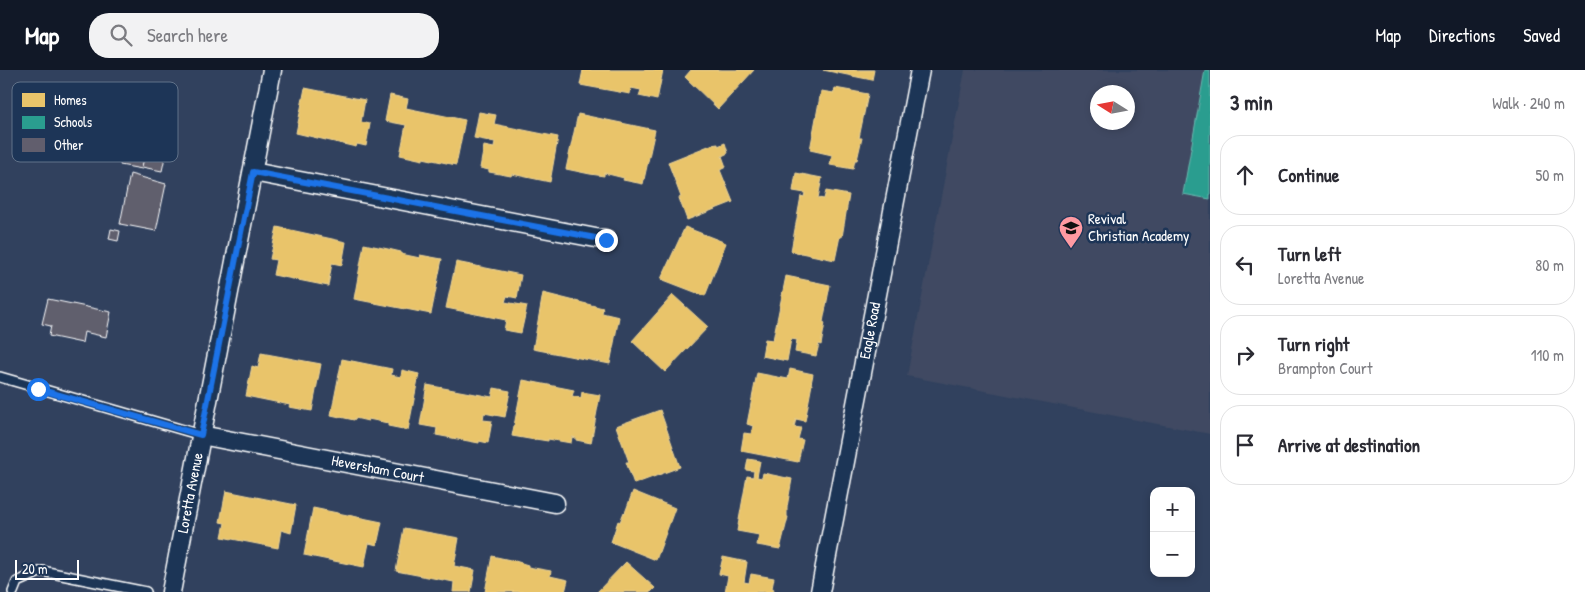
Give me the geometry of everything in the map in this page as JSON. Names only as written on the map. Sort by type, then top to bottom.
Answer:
[{"type":"street","name":"Loretta Avenue","points":[[171,592],[272,70]]},
{"type":"street","name":"Eagle Road","points":[[820,592],[920,70]]},
{"type":"street","points":[[253,172],[606,240]]},
{"type":"street","name":"Heversham Court","points":[[201,435],[555,503]]},
{"type":"lane","points":[[0,377],[201,435]]},
{"type":"lane","points":[[12,592],[17,582],[42,571],[146,592]]},
{"type":"shaded area","name":"Revival Christian Academy","points":[[965,70],[1210,70],[1210,434],[907,376]]},
{"type":"building: Homes","points":[[583,70],[663,70],[657,100],[639,96],[641,90],[631,88],[630,94],[580,85]]},
{"type":"building: Homes","points":[[691,70],[754,70],[718,109],[685,77]]},
{"type":"building: Homes","points":[[823,70],[874,70],[872,80]]},
{"type":"building: Homes","points":[[305,88],[365,100],[361,122],[370,124],[366,146],[357,144],[356,147],[296,133]]},
{"type":"building: Homes","points":[[835,88],[868,94],[859,138],[862,138],[853,169],[830,165],[832,155],[810,150],[821,91],[834,93]]},
{"type":"building: Homes","points":[[390,95],[408,99],[406,108],[465,120],[456,165],[400,155],[406,125],[385,121]]},
{"type":"building: Homes","points":[[479,112],[496,115],[494,124],[558,137],[550,182],[512,174],[511,176],[489,172],[489,170],[480,168],[484,146],[494,148],[495,142],[474,138]]},
{"type":"building: Homes","points":[[578,114],[655,130],[643,184],[623,180],[624,178],[604,173],[604,176],[566,169]]},
{"type":"building: Homes","points":[[725,143],[728,153],[722,156],[726,167],[720,170],[733,202],[687,220],[668,162],[711,145],[718,144],[718,146]]},
{"type":"building: Homes","points":[[796,173],[822,178],[818,198],[824,199],[826,191],[849,195],[842,237],[840,236],[835,260],[791,251],[801,196],[804,197],[805,193],[793,191]]},
{"type":"building: Homes","points":[[277,227],[346,242],[342,265],[332,263],[328,286],[273,275],[276,260],[270,259]]},
{"type":"building: Homes","points":[[685,227],[726,243],[705,296],[661,279]]},
{"type":"building: Homes","points":[[364,244],[420,258],[420,255],[442,259],[431,314],[354,299]]},
{"type":"building: Homes","points":[[456,262],[521,275],[517,298],[507,296],[505,302],[527,306],[521,333],[504,330],[506,320],[446,308]]},
{"type":"building: Homes","points":[[786,276],[830,285],[821,345],[819,344],[816,356],[795,352],[797,340],[791,339],[787,361],[762,356],[765,339],[773,340]]},
{"type":"building: Homes","points":[[543,293],[603,308],[602,313],[619,317],[610,364],[533,349]]},
{"type":"building: Homes","points":[[673,295],[708,327],[665,372],[632,341]]},
{"type":"building: Homes","points":[[261,353],[321,364],[312,411],[246,396],[252,366],[258,368]]},
{"type":"building: Homes","points":[[342,359],[392,369],[391,375],[401,377],[402,370],[419,374],[408,430],[368,419],[368,421],[355,418],[354,420],[331,415]]},
{"type":"building: Homes","points":[[790,369],[813,374],[805,421],[796,419],[794,427],[801,428],[798,439],[803,440],[798,462],[741,451],[744,433],[751,434],[753,426],[747,424],[757,373],[788,379]]},
{"type":"building: Homes","points":[[523,380],[574,390],[572,396],[581,398],[582,392],[600,395],[591,443],[576,440],[576,438],[572,437],[571,443],[512,436]]},
{"type":"building: Homes","points":[[427,385],[492,397],[494,388],[510,391],[505,417],[484,413],[483,420],[492,421],[488,443],[436,435],[437,428],[420,425]]},
{"type":"building: Homes","points":[[660,410],[680,467],[634,484],[626,462],[629,462],[616,426]]},
{"type":"building: Homes","points":[[748,459],[760,461],[757,477],[762,478],[763,473],[792,479],[787,507],[788,517],[780,549],[757,545],[759,535],[737,531],[747,476],[753,477],[754,471],[746,470]]},
{"type":"building: Homes","points":[[226,491],[296,505],[291,533],[281,530],[278,548],[222,537],[225,523],[220,522]]},
{"type":"building: Homes","points":[[633,491],[675,508],[656,560],[611,542],[618,521],[620,522],[625,513]]},
{"type":"building: Homes","points":[[313,508],[382,522],[377,545],[369,543],[364,567],[304,555]]},
{"type":"building: Homes","points":[[404,528],[459,538],[454,566],[475,570],[471,592],[453,592],[454,582],[396,571]]},
{"type":"building: Homes","points":[[492,556],[515,561],[528,565],[528,567],[551,571],[550,576],[568,580],[565,592],[485,592]]},
{"type":"building: Homes","points":[[723,557],[747,562],[744,582],[749,583],[751,574],[774,578],[773,592],[725,592],[728,576],[719,574]]},
{"type":"building: Homes","points":[[626,562],[655,588],[651,592],[597,592]]},
{"type":"building: Schools","points":[[1205,70],[1210,70],[1210,199],[1183,194]]},
{"type":"building: Other","points":[[121,162],[143,162],[142,169],[120,165]]},
{"type":"building: Other","points":[[143,162],[164,162],[162,171],[142,167]]},
{"type":"building: Other","points":[[130,174],[166,184],[156,231],[120,224]]},
{"type":"building: Other","points":[[111,229],[120,231],[118,241],[109,239]]},
{"type":"building: Other","points":[[48,299],[111,312],[106,337],[84,332],[82,343],[49,336],[51,326],[42,324]]},
{"type":"place","name":"Revival Christian Academy","points":[[1071,249]]},
{"type":"route","points":[[38,389],[201,435],[253,172],[606,240]]}]
